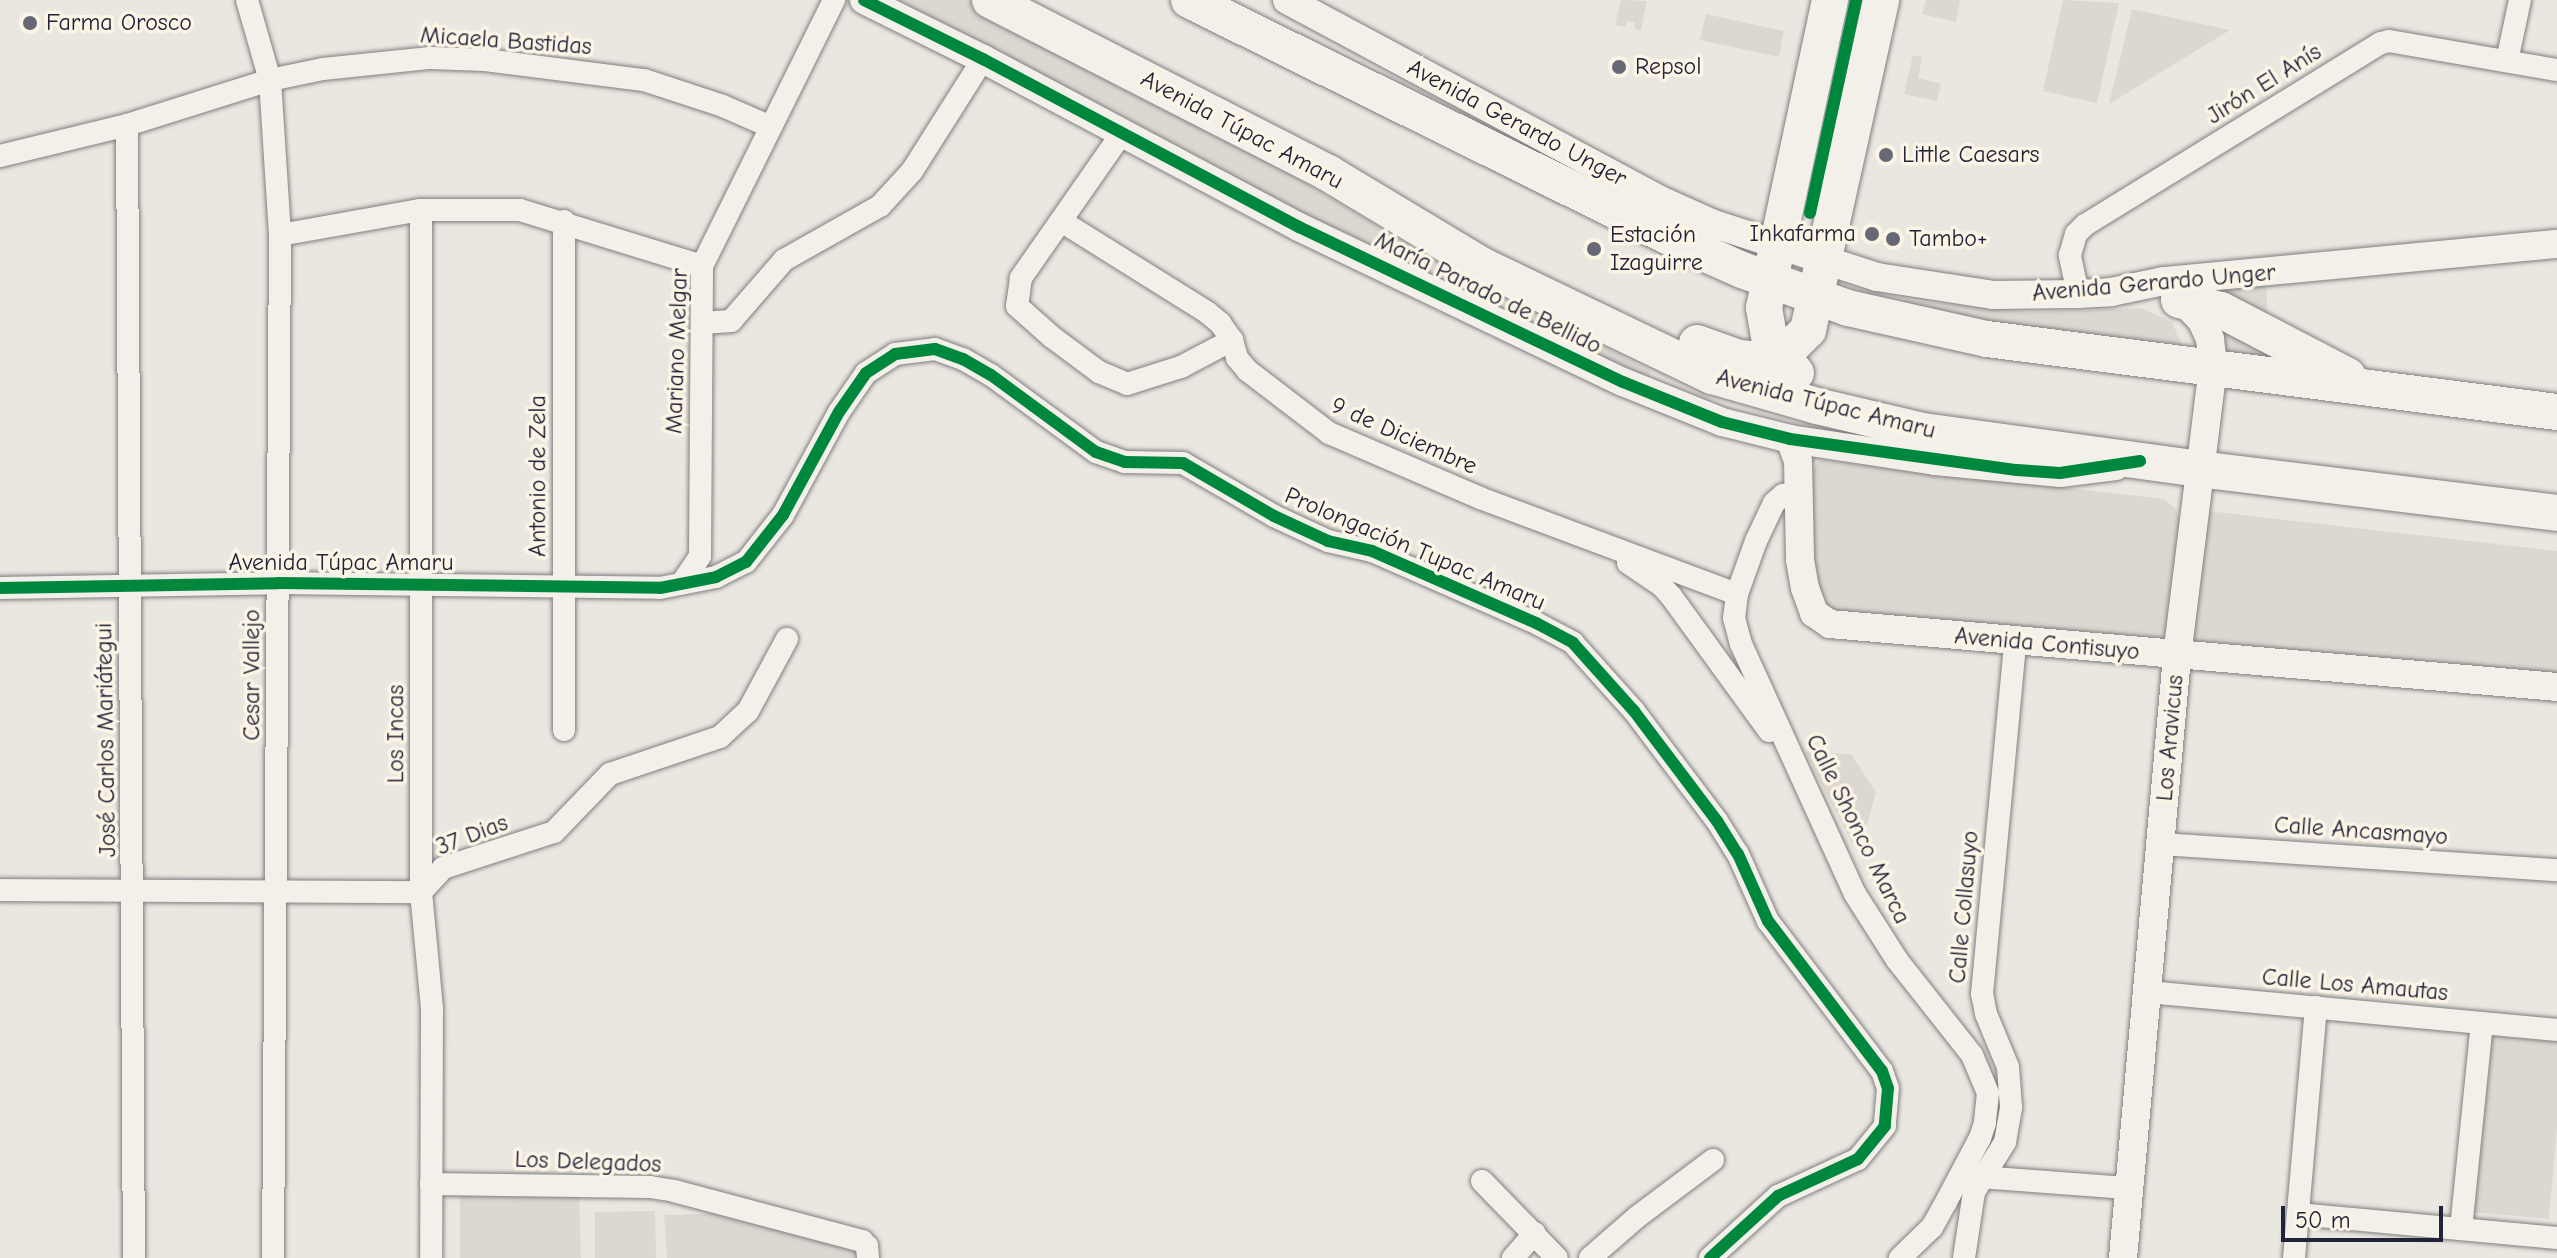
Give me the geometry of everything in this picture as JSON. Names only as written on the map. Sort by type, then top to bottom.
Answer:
[{"type":"main road","name":"Avenida Túpac Amaru","points":[[990,0],[1328,173],[1481,265],[1697,369],[1781,397],[1968,438],[2557,513]]},
{"type":"main road","points":[[1189,0],[1679,242],[1770,281],[1817,297],[1920,326],[1987,339],[2557,412]]},
{"type":"main road","points":[[1830,0],[1763,319],[1770,342],[1779,355],[1812,389],[1851,414]]},
{"type":"main road","points":[[1328,173],[1720,352],[1755,360],[1779,355],[1799,342],[1808,330],[1881,0]]},
{"type":"main road","points":[[2179,300],[2221,310],[2379,389]]},
{"type":"street","name":"Cesar Vallejo","points":[[247,0],[270,80],[280,235],[278,892],[273,1258]]},
{"type":"street","name":"Mariano Melgar","points":[[682,583],[700,556],[702,266],[834,0]]},
{"type":"street","name":"María Parado de Bellido","points":[[864,0],[983,59],[1299,227],[1623,382],[1722,422],[1790,439],[2017,470],[2060,473],[2140,461]]},
{"type":"street","name":"Avenida Gerardo Unger","points":[[1287,0],[1658,199],[1777,246],[1861,274],[1993,295],[2078,294],[2111,292],[2164,281],[2557,244]]},
{"type":"street","points":[[2507,61],[2520,0]]},
{"type":"street","name":"Jirón El Anís","points":[[2078,294],[2070,255],[2076,234],[2085,225],[2381,43],[2389,41],[2557,70]]},
{"type":"street","points":[[702,323],[731,321],[784,260],[880,206],[912,171],[983,59]]},
{"type":"street","name":"Micaela Bastidas","points":[[0,156],[127,125],[270,80],[384,61],[485,60],[644,80],[723,106],[771,127]]},
{"type":"street","name":"José Carlos Mariátegui","points":[[127,125],[134,1258]]},
{"type":"street","points":[[1122,133],[1021,278],[1017,306],[1099,372],[1127,384],[1181,367],[1232,340]]},
{"type":"street","points":[[280,235],[421,210],[520,210],[564,221],[702,266]]},
{"type":"street","name":"Los Incas","points":[[421,210],[421,892],[432,1009],[431,1258]]},
{"type":"street","name":"Antonio de Zela","points":[[564,221],[564,730]]},
{"type":"street","name":"9 de Diciembre","points":[[1061,221],[1194,302],[1220,323],[1232,340],[1237,358],[1248,371],[1329,433],[1480,498],[1737,594]]},
{"type":"street","points":[[2111,292],[2148,292],[2179,300]]},
{"type":"street","name":"Los Aravicus","points":[[2123,1258],[2177,656],[2213,367],[2210,339],[2202,321],[2179,300]]},
{"type":"street","name":"Prolongación Tupac Amaru","points":[[682,583],[716,577],[746,562],[783,515],[839,412],[866,373],[895,354],[935,349],[963,359],[991,375],[1096,452],[1125,462],[1183,463],[1274,516],[1328,541],[1372,551],[1538,624],[1573,643],[1634,711],[1717,821],[1738,854],[1768,921],[1882,1071],[1888,1088],[1885,1126],[1858,1159],[1778,1196],[1710,1258]]},
{"type":"street","name":"Avenida Contisuyo","points":[[1790,439],[1798,461],[1800,560],[1805,588],[1814,613],[1830,624],[2557,687]]},
{"type":"street","name":"Calle Shonco Marca","points":[[1797,493],[1783,495],[1770,509],[1737,594],[1734,618],[1741,644],[1833,848],[1875,928],[1972,1055],[1988,1093],[1985,1123],[1970,1158],[1932,1227],[1900,1258]]},
{"type":"street","points":[[1594,542],[1666,590],[1798,771]]},
{"type":"street","name":"Avenida Túpac Amaru","points":[[0,588],[278,583],[660,588],[682,583]]},
{"type":"street","name":"37 Dias","points":[[421,892],[443,868],[554,832],[610,774],[720,737],[748,711],[787,639]]},
{"type":"street","name":"Calle Collasuyo","points":[[1964,1258],[1968,1214],[1981,1177],[2005,1142],[2011,1107],[2008,1067],[1986,1014],[1982,994],[2015,642]]},
{"type":"street","name":"Calle Ancasmayo","points":[[2161,844],[2557,870]]},
{"type":"street","points":[[0,890],[421,892]]},
{"type":"street","name":"Calle Los Amautas","points":[[2148,992],[2557,1030]]},
{"type":"street","points":[[2294,1258],[2316,1007]]},
{"type":"street","points":[[2461,1229],[2482,1023]]},
{"type":"street","points":[[1590,1258],[1637,1217],[1713,1160]]},
{"type":"street","points":[[1981,1177],[2129,1188]]},
{"type":"street","points":[[1482,1181],[1557,1258]]},
{"type":"street","name":"Los Delegados","points":[[431,1184],[650,1187],[674,1191],[862,1241],[867,1246],[868,1258]]},
{"type":"street","points":[[2298,1214],[2557,1238]]},
{"type":"street","points":[[1513,1258],[1535,1233]]},
{"type":"shaded area","points":[[878,0],[983,0],[1197,119],[1443,265],[1651,371],[1646,384],[1431,284]]},
{"type":"shaded area","points":[[1621,0],[1647,1],[1641,30],[1634,29],[1635,22],[1627,21],[1626,27],[1615,25]]},
{"type":"shaded area","points":[[1926,0],[1960,0],[1956,22],[1922,14]]},
{"type":"shaded area","points":[[2063,0],[2119,3],[2097,103],[2043,91]]},
{"type":"shaded area","points":[[2132,9],[2230,30],[2109,104]]},
{"type":"shaded area","points":[[1706,14],[1784,31],[1779,57],[1700,40]]},
{"type":"shaded area","points":[[1913,55],[1922,57],[1918,78],[1941,84],[1937,101],[1904,94]]},
{"type":"shaded area","points":[[2266,280],[2268,325],[2177,289]]},
{"type":"shaded area","points":[[1905,300],[2029,312],[2142,308],[2172,322],[2182,345],[2165,347],[1974,322],[1902,304]]},
{"type":"shaded area","points":[[2208,314],[2300,361],[2220,351]]},
{"type":"shaded area","points":[[1819,460],[2164,499],[2176,509],[2181,522],[2169,647],[1826,617],[1810,575],[1810,473]]},
{"type":"shaded area","points":[[2208,511],[2557,551],[2557,675],[2191,645]]},
{"type":"shaded area","points":[[1805,752],[1851,754],[1876,792],[1868,822],[1853,845]]},
{"type":"shaded area","points":[[2488,1030],[2557,1037],[2557,1128],[2549,1219],[2471,1212]]},
{"type":"shaded area","points":[[467,1189],[579,1193],[581,1258],[460,1258],[460,1196]]},
{"type":"shaded area","points":[[655,1211],[656,1258],[595,1258],[595,1212]]},
{"type":"shaded area","points":[[730,1213],[858,1249],[854,1258],[667,1258],[664,1215]]},
{"type":"cycle path","points":[[864,0],[983,59],[1299,227],[1623,382],[1722,422],[1790,439],[2017,470],[2060,473],[2140,461]]},
{"type":"cycle path","points":[[1810,213],[1856,0]]},
{"type":"cycle path","points":[[0,588],[278,583],[660,588],[716,577],[746,562],[783,515],[839,412],[866,373],[895,354],[935,349],[963,359],[991,375],[1096,452],[1125,462],[1183,463],[1274,516],[1328,541],[1372,551],[1538,624],[1573,643],[1634,711],[1717,821],[1738,854],[1768,921],[1882,1071],[1888,1088],[1885,1126],[1858,1159],[1778,1196],[1710,1258]]},
{"type":"place","name":"Farma Orosco","points":[[30,23]]},
{"type":"place","name":"Repsol","points":[[1619,67]]},
{"type":"place","name":"Little Caesars","points":[[1886,155]]},
{"type":"place","name":"Inkafarma","points":[[1872,234]]},
{"type":"place","name":"Tambo+","points":[[1893,239]]},
{"type":"place","name":"Estación Izaguirre","points":[[1594,249]]}]
